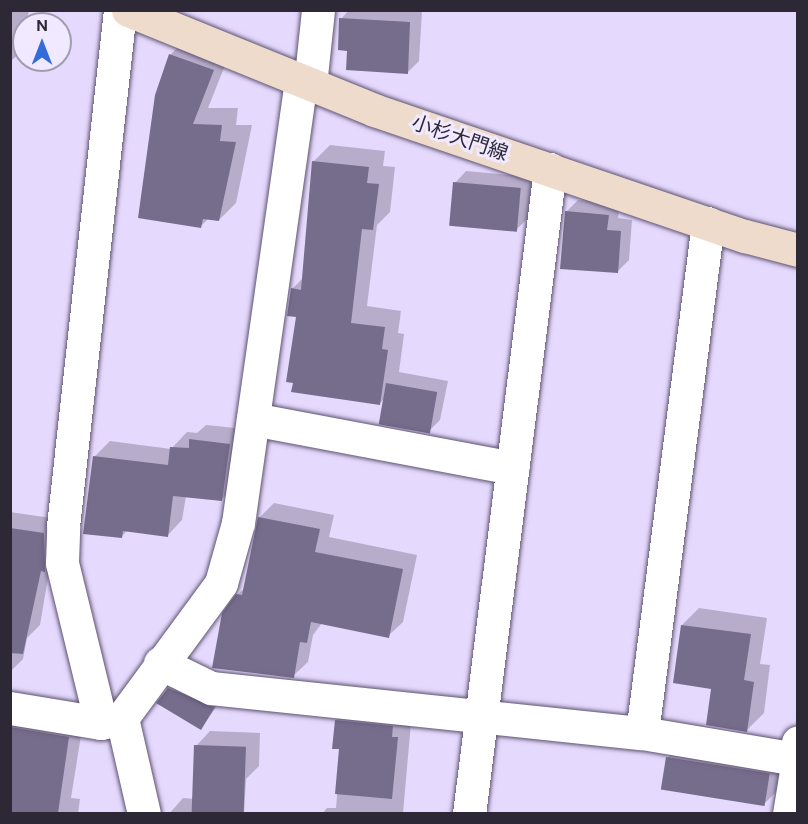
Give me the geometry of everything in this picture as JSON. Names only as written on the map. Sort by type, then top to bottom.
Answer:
[{"type":"main road","name":"小杉大門線","points":[[128,10],[306,83],[708,223],[798,250]]},
{"type":"street","points":[[120,10],[63,526],[62,563],[111,720],[144,813]]},
{"type":"street","points":[[111,720],[160,663],[221,583],[238,523],[318,10]]},
{"type":"street","points":[[469,813],[550,169]]},
{"type":"street","points":[[642,733],[708,223]]},
{"type":"street","points":[[253,419],[512,468]]},
{"type":"street","points":[[160,663],[211,688],[481,714],[797,753],[789,813]]},
{"type":"street","points":[[10,708],[111,720]]},
{"type":"building","points":[[339,18],[410,22],[408,74],[346,70],[347,51],[338,50]]},
{"type":"building","points":[[169,54],[214,70],[193,124],[222,125],[220,141],[236,142],[219,221],[203,219],[201,228],[138,218],[155,95]]},
{"type":"building","points":[[312,161],[369,167],[367,183],[379,184],[373,230],[362,229],[351,323],[385,327],[382,349],[388,350],[380,405],[291,392],[293,383],[286,382],[296,317],[287,316],[291,288],[301,290]]},
{"type":"building","points":[[453,182],[521,188],[517,232],[449,226]]},
{"type":"building","points":[[565,211],[609,215],[607,230],[621,231],[618,273],[560,269]]},
{"type":"building","points":[[386,383],[437,392],[430,433],[379,424]]},
{"type":"building","points":[[189,439],[230,444],[222,501],[173,496],[168,537],[123,531],[122,538],[83,534],[93,456],[168,465],[170,447],[189,448]]},
{"type":"building","points":[[258,517],[320,529],[315,552],[403,569],[389,638],[311,622],[307,643],[300,642],[294,678],[212,668],[222,613],[236,594],[242,595]]},
{"type":"building","points":[[10,528],[44,533],[45,572],[41,571],[23,654],[10,653]]},
{"type":"building","points":[[681,625],[751,634],[744,680],[754,682],[747,732],[706,725],[711,689],[673,683]]},
{"type":"building","points":[[168,688],[215,707],[201,730],[156,703]]},
{"type":"building","points":[[335,720],[393,726],[392,737],[398,737],[392,799],[335,794],[339,749],[332,749]]},
{"type":"building","points":[[10,727],[69,737],[58,813],[10,813]]},
{"type":"building","points":[[194,745],[246,747],[244,814],[192,813]]},
{"type":"building","points":[[666,757],[770,773],[765,806],[661,790]]}]
